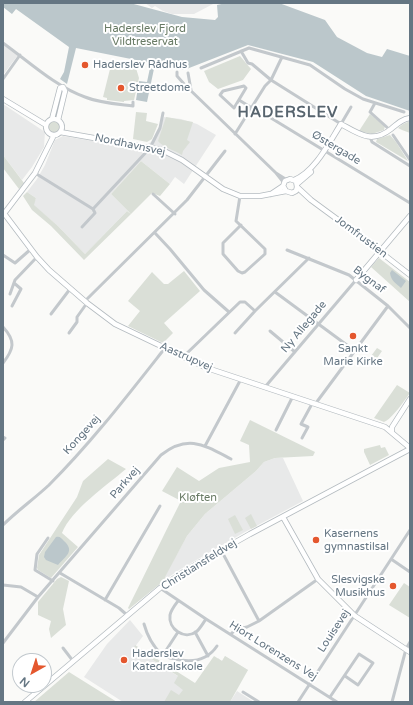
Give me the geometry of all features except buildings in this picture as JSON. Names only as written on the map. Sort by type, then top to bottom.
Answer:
[{"type":"street","points":[[3,43],[63,87],[75,94],[97,101],[133,106],[133,102]]},
{"type":"street","points":[[201,68],[249,48],[310,65],[358,97],[404,112]]},
{"type":"street","points":[[243,50],[248,63],[252,64],[271,80],[341,124],[362,135],[370,137],[382,134],[390,130],[402,120],[410,118]]},
{"type":"street","points":[[3,79],[20,55]]},
{"type":"street","points":[[235,134],[265,86],[271,80],[282,57]]},
{"type":"street","points":[[177,72],[177,76],[276,173],[285,183],[286,191],[290,193],[318,164],[323,152],[351,107]]},
{"type":"street","points":[[188,73],[191,90]]},
{"type":"street","points":[[244,86],[246,88],[239,100],[234,108],[220,95],[222,91],[244,86]]},
{"type":"street","points":[[3,213],[35,173],[47,150],[52,134],[61,129],[61,123],[58,120],[65,91],[63,87]]},
{"type":"street","points":[[52,134],[46,130],[60,88],[63,87]]},
{"type":"street","points":[[3,99],[32,117],[49,122],[58,120]]},
{"type":"street","name":"Østergade","points":[[239,100],[323,152],[410,203]]},
{"type":"street","points":[[375,103],[370,112],[390,130]]},
{"type":"street","points":[[93,209],[150,148],[160,128],[163,113]]},
{"type":"street","name":"Nordhavnsvej","points":[[61,129],[75,134],[150,148],[173,155],[223,189],[240,196],[269,195],[286,191]]},
{"type":"street","points":[[393,135],[410,160]]},
{"type":"street","points":[[370,137],[372,142],[410,166]]},
{"type":"street","points":[[69,333],[77,322],[76,317],[86,302],[174,214],[225,151]]},
{"type":"street","points":[[35,173],[93,209],[95,213],[82,227]]},
{"type":"street","points":[[285,183],[290,179],[296,186]]},
{"type":"street","name":"Nordhavnsvej","points":[[269,195],[285,183]]},
{"type":"street","name":"Jomfrustien","points":[[296,186],[311,200],[410,275]]},
{"type":"street","points":[[153,194],[174,214]]},
{"type":"street","points":[[240,196],[236,221],[241,225],[265,249],[265,254],[242,273],[238,271],[223,254],[223,243],[241,225]]},
{"type":"street","name":"Aastrupvej","points":[[3,213],[37,257],[70,289],[115,324],[207,368],[380,425],[392,432],[410,449]]},
{"type":"street","points":[[356,280],[410,216]]},
{"type":"street","points":[[155,233],[204,290],[229,312]]},
{"type":"street","points":[[3,255],[14,264],[31,249]]},
{"type":"street","name":"Bygnaf","points":[[287,250],[342,271],[356,280],[388,306],[410,328]]},
{"type":"street","points":[[10,294],[14,283],[37,257]]},
{"type":"street","points":[[235,333],[255,311],[309,258]]},
{"type":"street","name":"Ny Allegade","points":[[266,387],[356,280]]},
{"type":"street","points":[[12,306],[21,289],[14,283]]},
{"type":"street","points":[[51,314],[70,289]]},
{"type":"street","points":[[275,292],[355,351]]},
{"type":"street","points":[[184,357],[242,301],[255,311]]},
{"type":"street","points":[[302,438],[308,428],[301,424],[314,403],[388,306]]},
{"type":"street","points":[[3,327],[8,332],[13,347],[3,363]]},
{"type":"street","points":[[270,332],[295,352]]},
{"type":"street","name":"Kongevej","points":[[3,525],[48,486],[86,445],[119,407],[165,348]]},
{"type":"street","points":[[205,446],[241,379]]},
{"type":"street","points":[[276,430],[293,396]]},
{"type":"street","points":[[392,432],[392,427],[410,399]]},
{"type":"street","points":[[3,437],[5,438],[3,440]]},
{"type":"street","name":"Parkvej","points":[[3,643],[38,597],[161,455],[176,446],[186,443],[197,443],[230,459]]},
{"type":"street","name":"Christiansfeldvej","points":[[25,702],[160,588],[188,569],[410,449]]},
{"type":"street","points":[[105,600],[160,506]]},
{"type":"street","points":[[283,517],[318,579],[355,616],[408,650]]},
{"type":"street","name":"Louisevej","points":[[298,702],[410,530]]},
{"type":"street","points":[[48,538],[37,554],[35,570],[53,581]]},
{"type":"street","points":[[221,550],[259,621]]},
{"type":"street","points":[[391,559],[410,572]]},
{"type":"street","points":[[60,573],[119,608],[127,615]]},
{"type":"street","points":[[230,634],[235,630],[247,627],[259,621],[318,579]]},
{"type":"street","points":[[3,585],[21,587],[38,597]]},
{"type":"street","name":"Hiort Lorenzens Vej","points":[[160,588],[337,702]]},
{"type":"street","points":[[178,601],[170,616],[172,625],[178,632],[188,634],[195,632],[206,619]]},
{"type":"street","points":[[144,624],[148,637],[163,655],[189,661],[208,656],[217,646]]},
{"type":"street","points":[[163,655],[178,632]]},
{"type":"street","points":[[195,632],[208,656]]},
{"type":"street","points":[[392,702],[410,642]]},
{"type":"street","points":[[63,648],[73,661]]},
{"type":"street","points":[[330,698],[359,654],[373,663],[358,684],[345,676]]},
{"type":"street","points":[[243,692],[259,702]]},
{"type":"shaded area","name":"Haderslev Fjord Vildtreservat","points":[[3,3],[130,3],[182,17],[215,20],[218,17],[217,5],[226,3],[279,3],[325,20],[337,37],[367,53],[382,57],[387,49],[410,56],[410,111],[366,96],[313,62],[248,45],[184,70],[155,64],[147,102],[136,100],[139,81],[147,82],[151,63],[76,48],[67,84],[60,79],[64,72],[69,47],[16,9],[12,14],[3,7]]},
{"type":"shaded area","points":[[145,3],[215,3],[194,14],[172,14],[155,6],[152,8]]},
{"type":"shaded area","points":[[3,44],[18,55],[3,75]]},
{"type":"shaded area","points":[[3,104],[45,132],[44,147],[22,180],[3,155]]},
{"type":"shaded area","points":[[164,117],[181,119],[197,124],[216,135],[184,184],[175,177],[170,184],[141,161],[111,194],[131,214],[127,211],[85,254],[58,226],[33,205],[36,198],[27,192],[45,165],[55,140],[63,136],[140,149],[151,142]]},
{"type":"shaded area","points":[[392,270],[406,281],[401,288],[391,278],[390,273]]},
{"type":"shaded area","points":[[275,458],[283,458],[303,501],[245,532],[166,579],[164,577],[187,536],[205,514],[256,471],[264,462]]},
{"type":"shaded area","points":[[56,537],[59,537],[64,541],[69,548],[68,553],[58,565],[46,560],[44,557],[45,552]]},
{"type":"shaded area","name":"Haderslev Katedralskole","points":[[130,620],[143,636],[134,648],[198,689],[218,658],[222,661],[225,656],[248,670],[224,702],[123,702],[84,677],[107,644]]},
{"type":"shaded area","points":[[237,691],[254,702],[230,702]]},
{"type":"green space","points":[[240,56],[251,69],[243,80],[218,89],[209,82],[204,71]]},
{"type":"green space","name":"Streetdome","points":[[112,61],[135,65],[139,78],[134,100],[124,102],[107,100],[107,98],[103,97]]},
{"type":"green space","points":[[136,112],[147,113],[146,121],[158,124],[152,139],[147,142],[133,139]]},
{"type":"green space","points":[[370,114],[385,126],[384,130],[372,134],[359,131]]},
{"type":"green space","points":[[166,117],[193,122],[187,140],[190,142],[183,151],[182,155],[162,145],[158,141]]},
{"type":"green space","points":[[410,121],[410,133],[398,128],[403,124]]},
{"type":"green space","points":[[52,122],[56,122],[58,123],[58,131],[52,132],[49,129],[49,125]]},
{"type":"green space","points":[[390,135],[408,161],[376,142],[377,139]]},
{"type":"green space","points":[[3,155],[24,183],[19,189],[3,168]]},
{"type":"green space","points":[[141,161],[170,184],[160,196],[152,193],[131,214],[111,194]]},
{"type":"green space","points":[[27,192],[36,198],[34,205],[58,226],[85,254],[127,211],[131,214],[84,260],[51,226],[32,210],[23,196]]},
{"type":"green space","points":[[379,258],[410,282],[410,302],[371,267]]},
{"type":"green space","points":[[184,271],[200,291],[164,323],[173,333],[163,343],[128,326],[140,311],[128,301],[152,272],[164,284],[168,284]]},
{"type":"green space","points":[[377,348],[382,351],[373,364],[368,360]]},
{"type":"green space","points":[[397,385],[410,393],[398,409],[387,420],[384,422],[374,418]]},
{"type":"green space","name":"Kløften","points":[[250,420],[315,452],[313,456],[275,458],[264,462],[256,471],[205,514],[187,536],[165,577],[166,579],[129,609],[128,608],[181,501],[162,491],[177,467],[199,481],[219,468],[250,462],[249,445],[240,441]]},
{"type":"green space","points":[[380,445],[381,448],[385,447],[389,455],[370,465],[364,449]]},
{"type":"green space","points":[[108,459],[126,469],[90,498],[67,524],[62,533],[78,547],[51,578],[38,570],[39,555],[77,497],[83,481]]},
{"type":"green space","points":[[251,514],[257,526],[251,529],[245,518]]},
{"type":"green space","points":[[235,515],[243,530],[235,534],[228,519]]},
{"type":"green space","points":[[61,577],[69,581],[63,609],[66,625],[51,638],[49,629],[51,621],[38,615],[38,602],[57,579]]},
{"type":"green space","points":[[404,583],[410,587],[410,618],[389,605]]},
{"type":"green space","points":[[135,645],[195,683],[214,656],[222,661],[225,656],[248,670],[230,702],[164,702],[171,690],[179,695],[183,690],[174,683],[178,676],[134,648]]},
{"type":"green space","points":[[69,672],[117,702],[34,702],[44,693],[52,693],[52,687]]},
{"type":"place","name":"Haderslev Rådhus","points":[[85,65]]},
{"type":"place","name":"Streetdome","points":[[121,88]]},
{"type":"place","name":"Sankt Marie Kirke","points":[[353,336]]},
{"type":"place","name":"Kasernens gymnastilsal","points":[[316,540]]},
{"type":"place","name":"Slesvigske Musikhus","points":[[393,586]]},
{"type":"place","name":"Haderslev Katedralskole","points":[[124,660]]},
{"type":"district","name":"HADERSLEV","points":[[288,113]]}]
